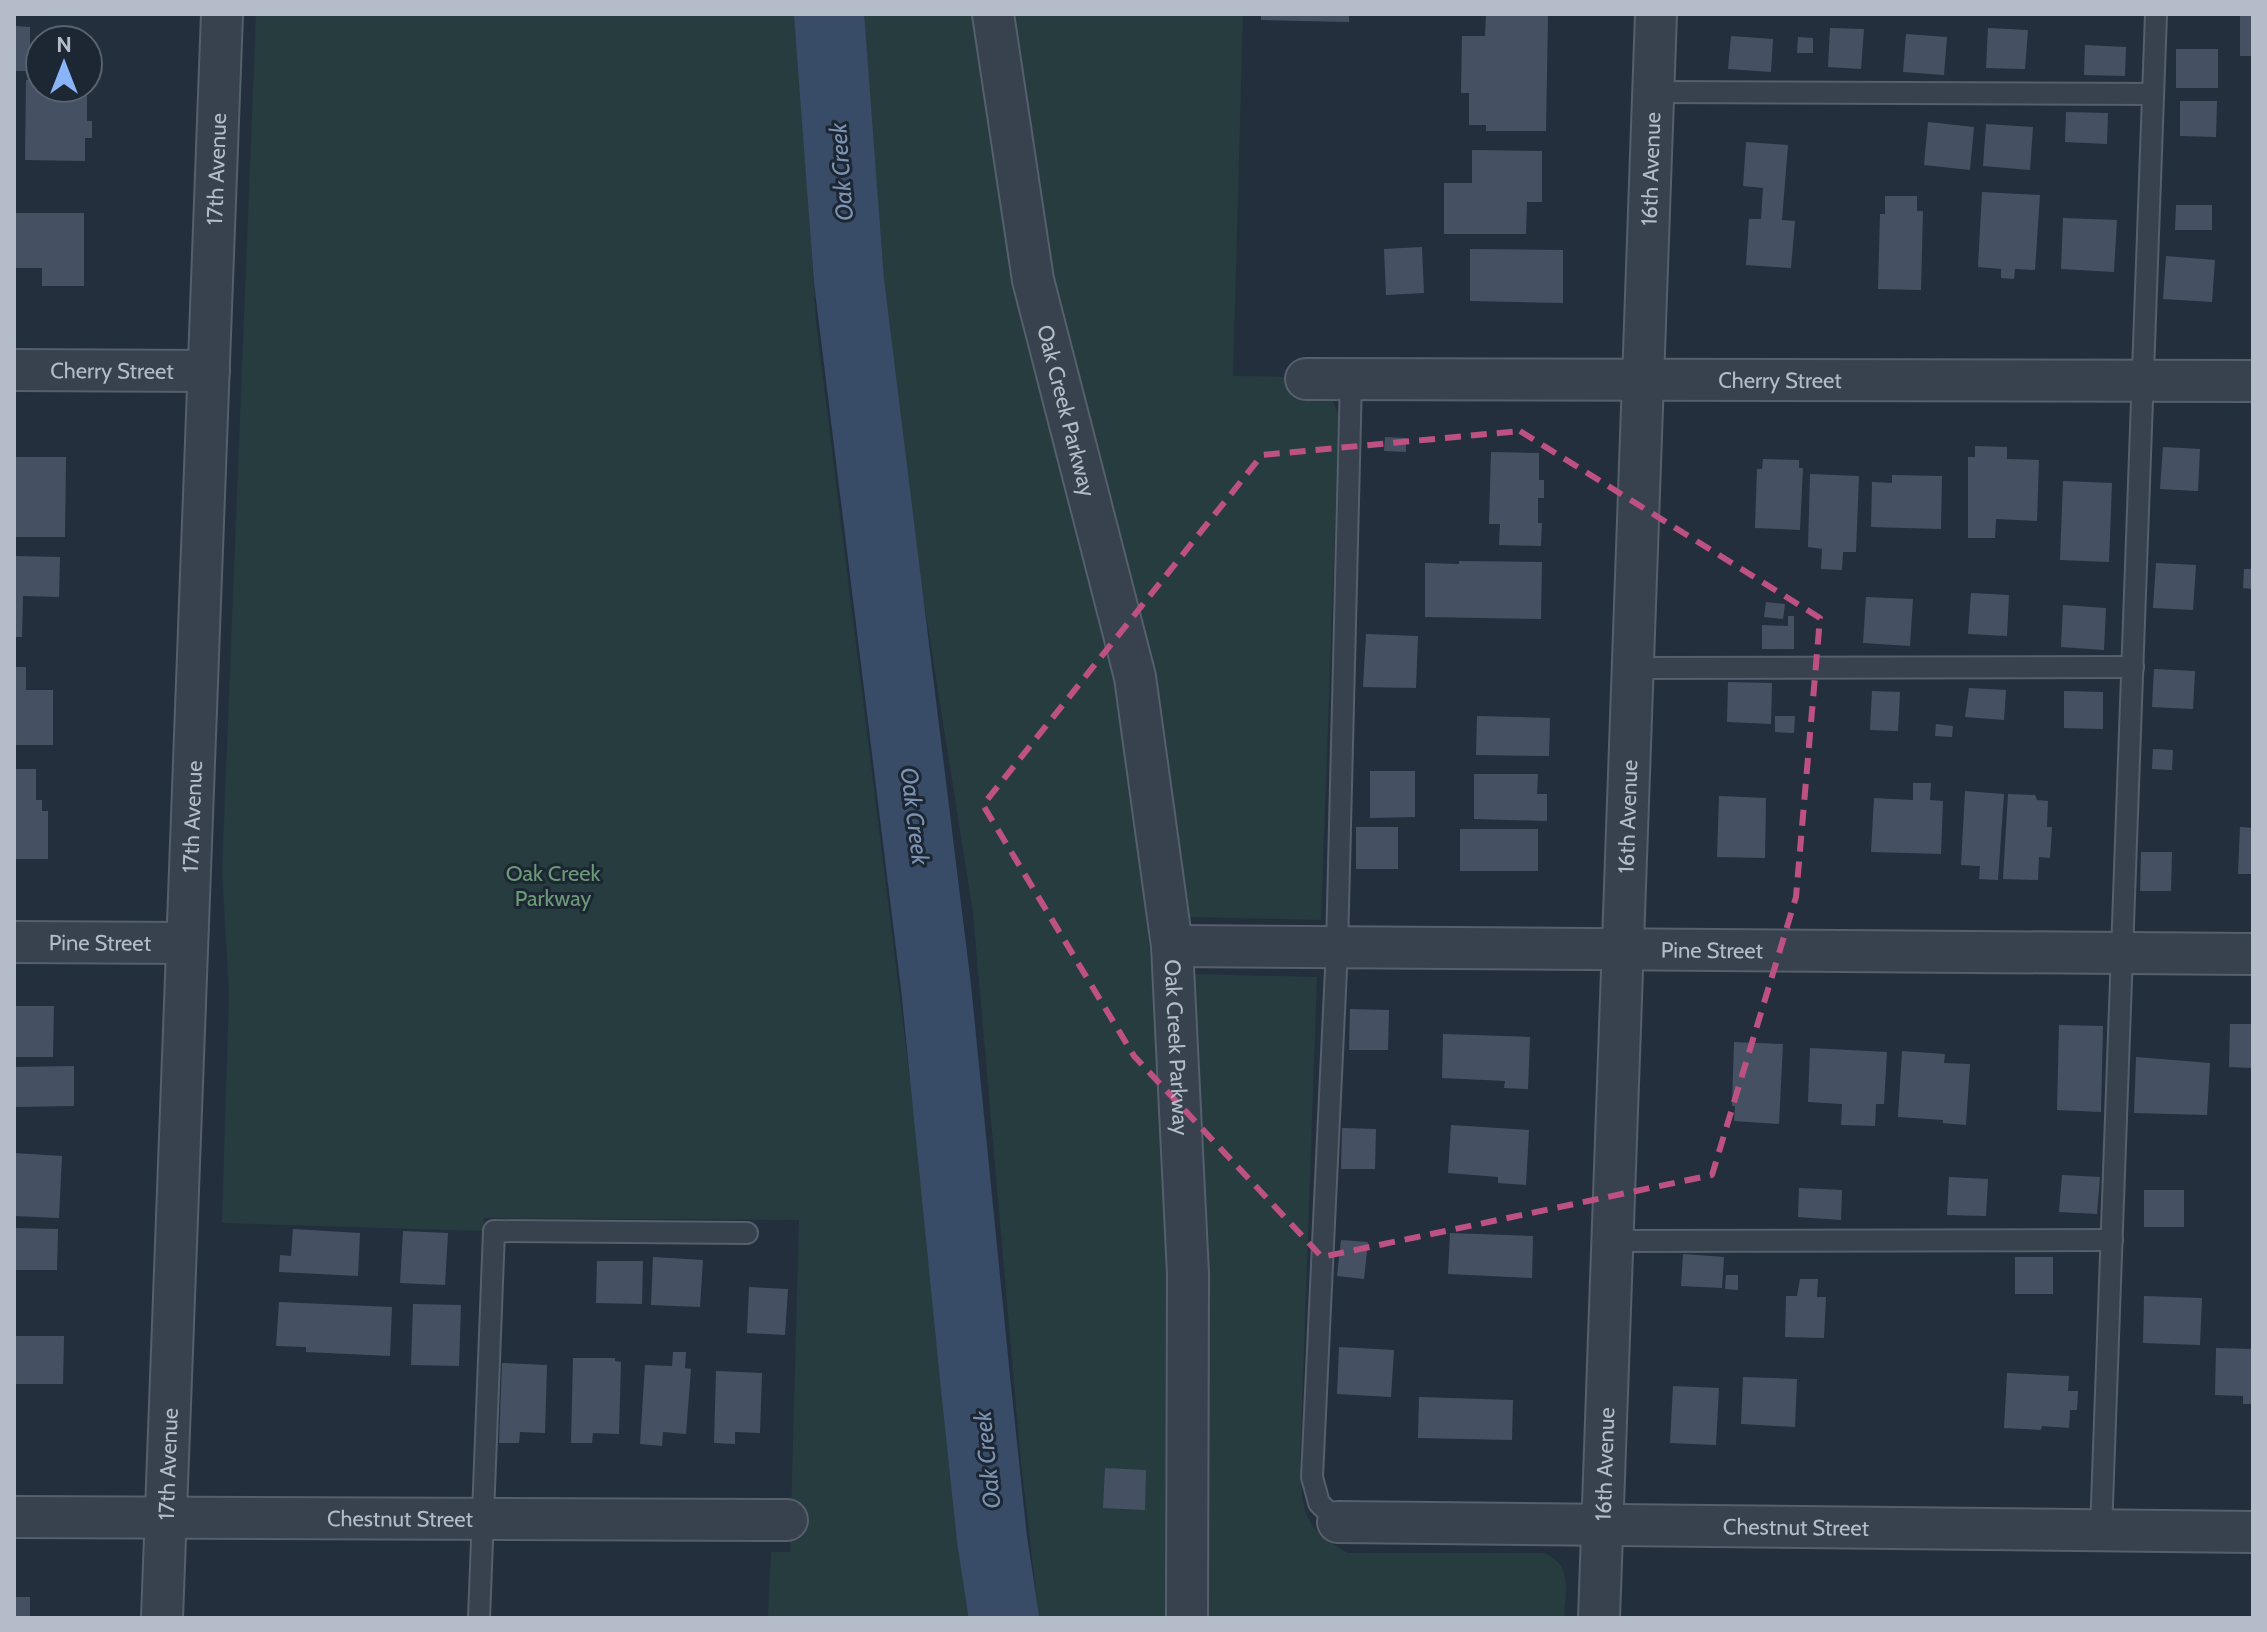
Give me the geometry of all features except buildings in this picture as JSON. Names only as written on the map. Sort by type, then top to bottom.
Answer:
[{"type":"street","name":"17th Avenue","points":[[162,1618],[222,14]]},
{"type":"street","name":"Oak Creek Parkway","points":[[993,14],[1033,280],[1135,677],[1172,946],[1188,1274],[1187,1618]]},
{"type":"street","name":"16th Avenue","points":[[1599,1618],[1656,14]]},
{"type":"street","name":"Cherry Street","points":[[14,370],[209,371]]},
{"type":"street","name":"Cherry Street","points":[[1306,379],[2253,381]]},
{"type":"street","name":"Pine Street","points":[[14,942],[187,943]]},
{"type":"street","name":"Pine Street","points":[[1172,946],[2253,954]]},
{"type":"street","name":"Chestnut Street","points":[[14,1517],[787,1520]]},
{"type":"street","name":"Chestnut Street","points":[[1338,1522],[2253,1532]]},
{"type":"lane","points":[[2101,1531],[2156,14]]},
{"type":"lane","points":[[1653,92],[2153,94]]},
{"type":"lane","points":[[1338,1522],[1319,1503],[1312,1477],[1337,948],[1351,379]]},
{"type":"lane","points":[[1632,668],[2133,667]]},
{"type":"lane","points":[[479,1618],[494,1231],[747,1233]]},
{"type":"lane","points":[[1612,1241],[2112,1240]]},
{"type":"highlighted area","points":[[1520,431],[1820,618],[1796,897],[1712,1175],[1322,1257],[1134,1056],[983,805],[1262,455]]},
{"type":"green space","name":"Oak Creek Parkway","points":[[256,14],[797,14],[816,322],[977,1618],[768,1618],[771,1552],[790,1552],[799,1220],[484,1218],[482,1231],[222,1223],[229,993],[222,872]]},
{"type":"green space","points":[[860,14],[1243,14],[1233,376],[1300,377],[1299,399],[1332,399],[1339,416],[1321,920],[1146,916],[1152,973],[1317,977],[1300,1464],[1304,1508],[1313,1527],[1348,1553],[1544,1553],[1554,1558],[1564,1572],[1564,1618],[1039,1618],[1021,1463],[973,913],[879,316]]},
{"type":"waterway","name":"Oak Creek","points":[[829,14],[849,281],[936,987],[992,1539],[1004,1618]]}]
